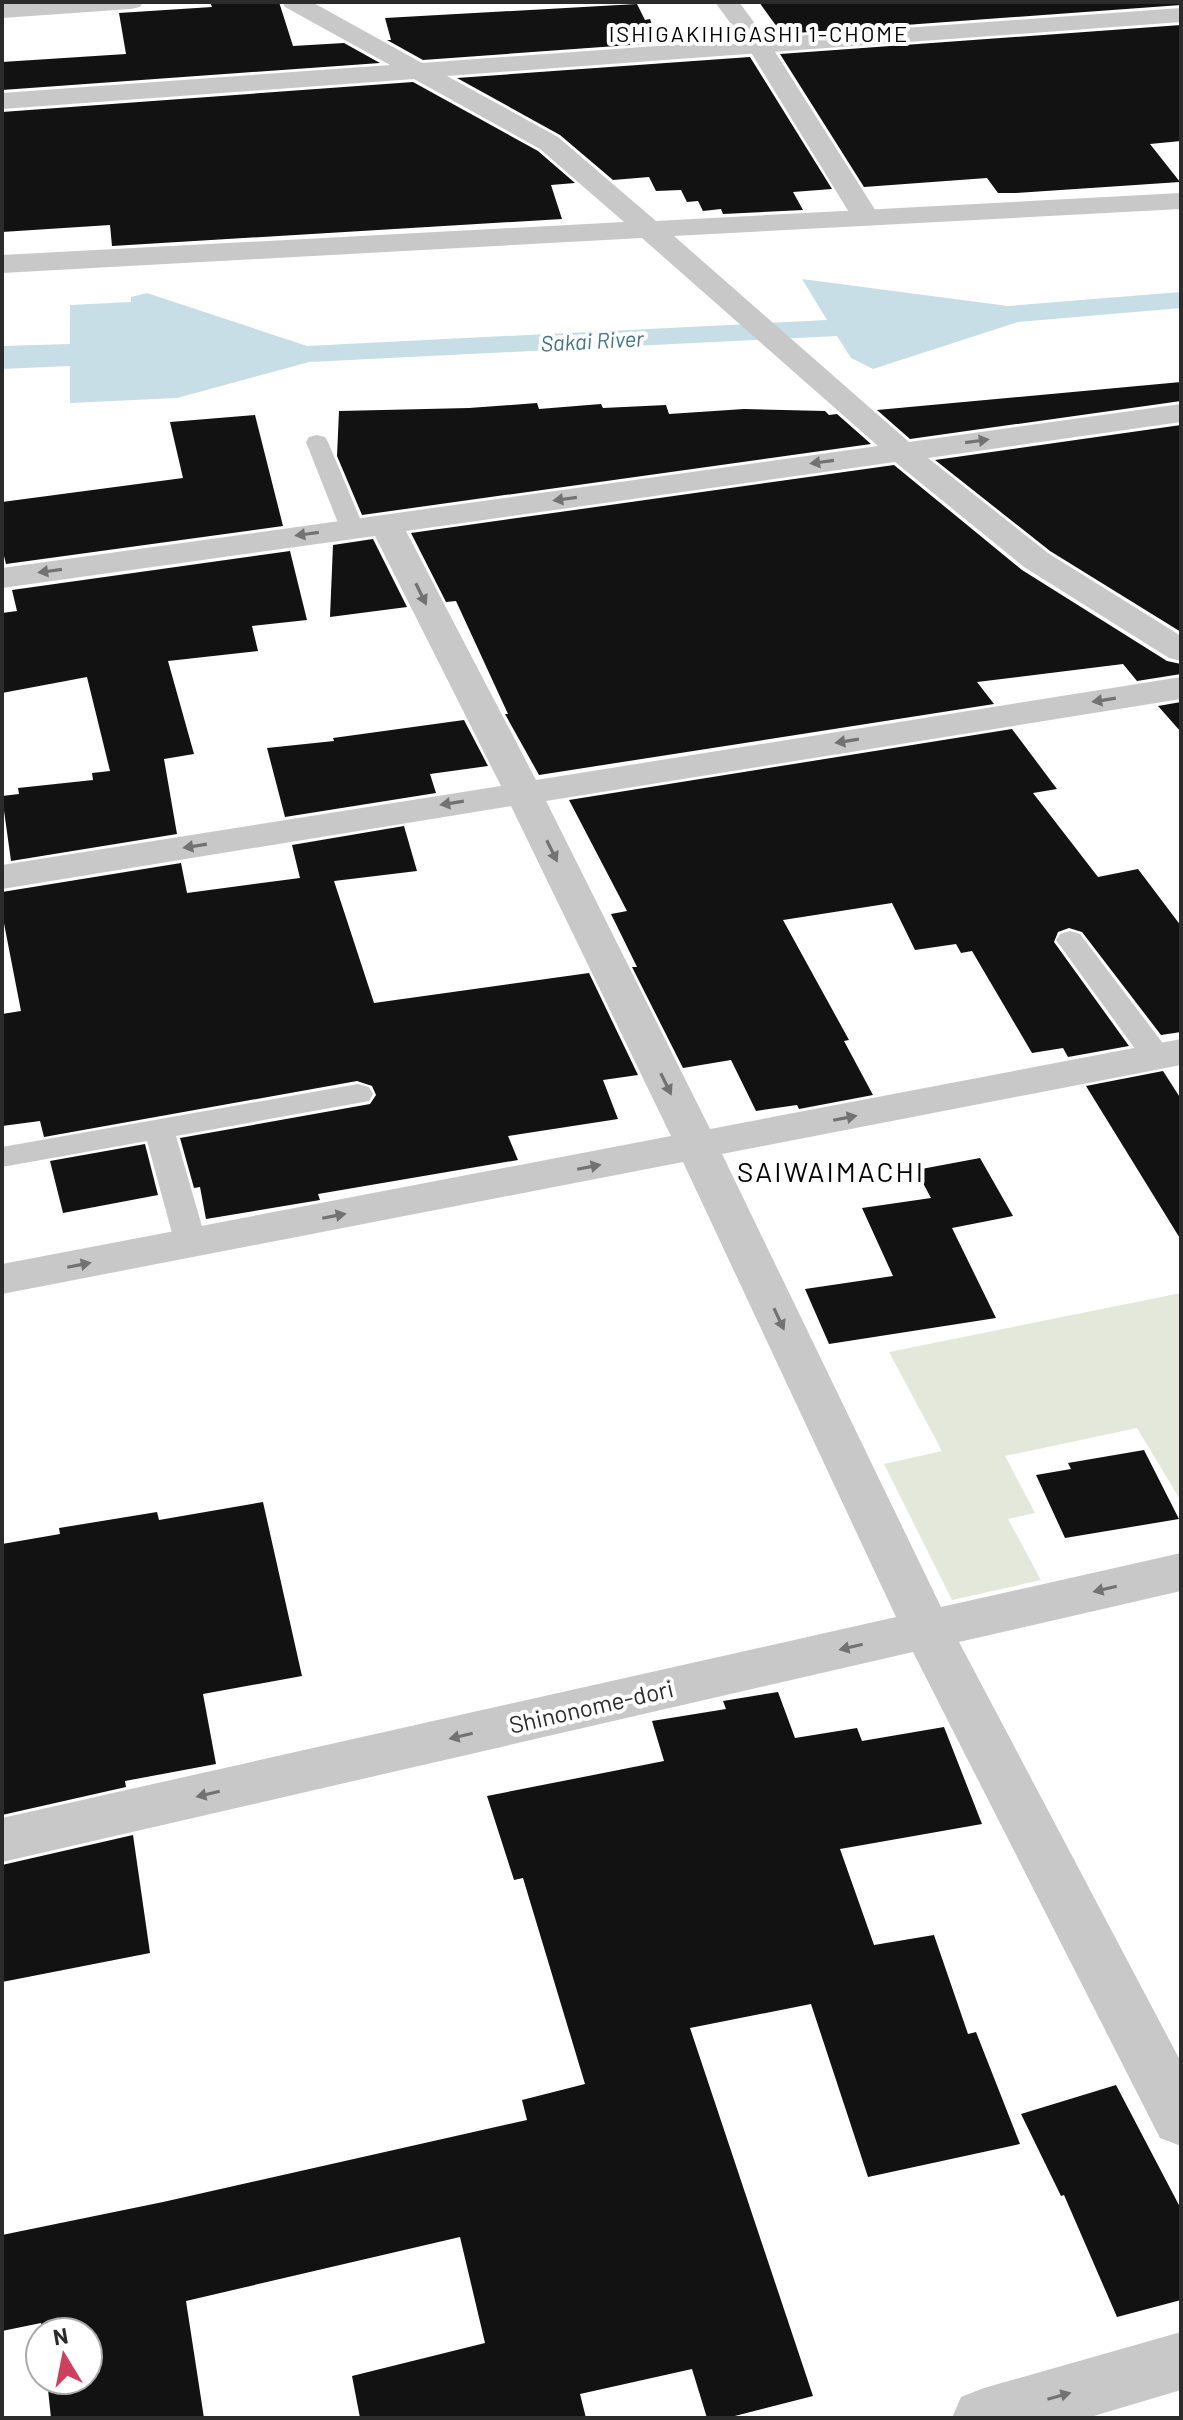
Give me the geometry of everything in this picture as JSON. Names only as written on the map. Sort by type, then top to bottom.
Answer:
[{"type":"street","points":[[2,11],[131,2]]},
{"type":"street","points":[[294,2],[549,143],[858,410],[899,451],[1036,560],[1181,651]]},
{"type":"street","points":[[727,2],[758,44],[865,216]]},
{"type":"street","points":[[2,101],[1181,15]]},
{"type":"street","points":[[2,264],[646,227],[1181,201]]},
{"type":"street","points":[[2,578],[1181,413]]},
{"type":"street","points":[[369,526],[523,792],[697,1146],[927,1630],[1181,2120]]},
{"type":"street","points":[[2,877],[1181,688]]},
{"type":"street","points":[[2,1279],[1169,1055]]},
{"type":"street","name":"Shinonome-dori","points":[[2,1840],[1181,1572]]},
{"type":"street","points":[[984,2418],[1181,2361]]},
{"type":"lane","points":[[317,442],[369,526]]},
{"type":"lane","points":[[1070,940],[1169,1055]]},
{"type":"lane","points":[[2,1157],[358,1094]]},
{"type":"lane","points":[[159,1129],[191,1244]]},
{"type":"shaded area","points":[[1181,1293],[1181,1501],[1137,1428],[1005,1456],[1035,1513],[1008,1519],[1041,1580],[952,1600],[884,1464],[942,1451],[889,1352]]},
{"type":"water","name":"Sakai River","points":[[802,279],[1008,306],[1181,292],[1181,308],[1018,322],[873,369],[851,358],[837,336],[309,362],[177,398],[70,403],[70,366],[2,369],[2,346],[70,344],[70,305],[131,302],[131,297],[147,293],[307,346],[827,320]]},
{"type":"building","points":[[210,2],[279,2],[293,46],[344,43],[380,63],[2,90],[2,62],[126,54],[119,13],[212,7]]},
{"type":"building","points":[[759,2],[1181,2],[1181,5],[782,34]]},
{"type":"building","points":[[637,4],[645,20],[650,19],[658,43],[423,60],[387,40],[391,40],[385,18]]},
{"type":"building","points":[[1181,25],[1181,141],[1150,144],[1180,182],[1016,193],[998,193],[987,178],[864,187],[780,54]]},
{"type":"building","points":[[750,57],[832,189],[793,192],[803,210],[723,214],[721,209],[703,211],[698,201],[687,202],[681,190],[656,191],[649,177],[613,180],[560,135],[457,78]]},
{"type":"building","points":[[413,82],[538,151],[575,183],[551,185],[562,219],[112,246],[110,225],[2,232],[2,112]]},
{"type":"building","points":[[1181,382],[1181,401],[910,439],[877,410]]},
{"type":"building","points":[[537,403],[539,409],[601,404],[603,408],[666,405],[669,414],[744,409],[825,411],[829,415],[837,414],[871,444],[362,515],[337,456],[339,411]]},
{"type":"building","points":[[255,415],[283,526],[6,564],[2,548],[2,502],[183,478],[170,422]]},
{"type":"building","points":[[1181,425],[1181,632],[1050,551],[935,460]]},
{"type":"building","points":[[894,465],[1022,570],[1167,661],[1181,664],[1181,674],[1137,681],[1123,664],[977,682],[994,704],[539,775],[505,714],[508,714],[456,601],[446,602],[411,533]]},
{"type":"building","points":[[373,539],[407,607],[330,617],[333,545]]},
{"type":"building","points":[[290,551],[307,620],[252,626],[258,651],[168,661],[194,754],[164,759],[177,834],[11,861],[2,796],[19,794],[18,788],[93,780],[92,773],[110,771],[87,677],[2,693],[2,613],[17,611],[12,590]]},
{"type":"building","points":[[1181,702],[1181,732],[1158,706]]},
{"type":"building","points":[[464,720],[488,766],[430,774],[436,793],[285,817],[267,748],[334,741],[333,738]]},
{"type":"building","points":[[1012,729],[1057,789],[1033,793],[1098,877],[1138,869],[1181,926],[1181,1032],[1161,1035],[1082,932],[1069,928],[1058,932],[1054,942],[1129,1046],[1068,1057],[1063,1048],[1032,1053],[972,951],[961,953],[956,944],[915,950],[892,903],[783,920],[849,1040],[844,1041],[873,1095],[799,1109],[797,1105],[756,1111],[731,1060],[683,1068],[632,967],[637,967],[611,914],[627,911],[569,800]]},
{"type":"building","points":[[404,826],[417,871],[334,881],[374,1003],[589,973],[638,1075],[603,1080],[618,1119],[508,1136],[518,1160],[318,1194],[320,1200],[206,1219],[200,1187],[194,1188],[180,1138],[370,1104],[376,1095],[372,1086],[357,1081],[44,1137],[40,1121],[2,1126],[2,1014],[21,1011],[2,913],[2,892],[181,863],[187,893],[300,878],[292,845]]},
{"type":"building","points":[[1163,1071],[1181,1099],[1181,1240],[1086,1086]]},
{"type":"building","points":[[145,1144],[158,1195],[63,1213],[50,1161]]},
{"type":"building","points":[[980,1158],[1013,1216],[952,1228],[996,1318],[829,1344],[805,1289],[893,1276],[862,1208],[931,1198],[916,1170]]},
{"type":"building","points":[[1144,1450],[1179,1519],[1065,1538],[1036,1475],[1071,1469],[1068,1463]]},
{"type":"building","points":[[263,1502],[302,1676],[203,1694],[216,1764],[125,1781],[126,1787],[2,1815],[2,1544],[60,1534],[59,1528],[157,1512],[159,1520]]},
{"type":"building","points":[[778,1692],[795,1738],[857,1728],[862,1741],[944,1727],[982,1824],[840,1849],[874,1945],[934,1935],[968,2034],[976,2032],[1020,2144],[868,2177],[811,2004],[690,2028],[813,2396],[727,2418],[707,2418],[692,2369],[580,2394],[586,2418],[360,2418],[352,2376],[485,2343],[460,2237],[186,2301],[204,2418],[51,2418],[49,2396],[104,2396],[104,2316],[24,2316],[24,2326],[2,2331],[2,2235],[527,2120],[522,2100],[585,2084],[523,1878],[514,1880],[487,1796],[664,1761],[652,1721],[726,1709],[723,1701]]},
{"type":"building","points":[[133,1835],[150,1953],[2,1982],[2,1865]]},
{"type":"building","points":[[1116,2085],[1181,2209],[1181,2300],[1117,2317],[1064,2195],[1061,2196],[1021,2114]]},
{"type":"district","name":"ISHIGAKIHIGASHI 1-CHOME","points":[[759,33]]},
{"type":"district","name":"SAIWAIMACHI","points":[[831,1171]]}]
